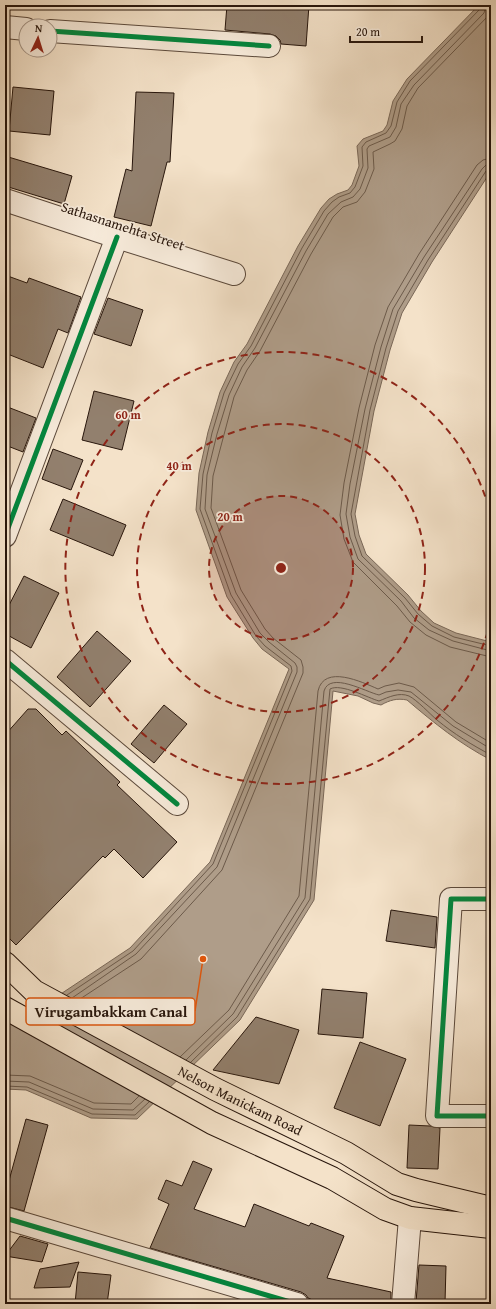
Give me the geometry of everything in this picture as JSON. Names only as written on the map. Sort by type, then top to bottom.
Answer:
[{"type":"main road","name":"Nelson Manickam Road","points":[[5,962],[34,991],[215,1089],[346,1153],[397,1184],[491,1208]]},
{"type":"main road","points":[[5,1008],[212,1123],[332,1178],[385,1209],[410,1218],[491,1227]]},
{"type":"street","points":[[5,27],[18,28]]},
{"type":"street","points":[[58,32],[269,46]]},
{"type":"street","name":"Sathasnamehta Street","points":[[5,200],[234,274]]},
{"type":"street","points":[[5,536],[117,237]]},
{"type":"street","points":[[5,660],[177,804]]},
{"type":"street","points":[[491,899],[451,899],[437,1116],[491,1116]]},
{"type":"street","points":[[5,1218],[297,1304]]},
{"type":"street","points":[[403,1304],[410,1218]]},
{"type":"water","points":[[479,5],[491,5],[491,171],[432,262],[402,313],[390,350],[374,411],[355,514],[359,535],[366,554],[408,595],[421,611],[434,623],[456,633],[491,642],[491,760],[448,733],[407,700],[394,700],[381,705],[358,696],[333,691],[314,900],[240,1020],[137,1119],[91,1118],[26,1090],[5,1089],[5,1023],[23,1019],[130,948],[210,862],[289,669],[262,649],[253,638],[227,597],[196,510],[199,473],[208,432],[220,392],[234,362],[247,344],[298,246],[321,208],[329,199],[348,190],[352,185],[359,166],[357,146],[363,139],[383,131],[387,125],[393,101],[407,79]]},
{"type":"building","points":[[227,5],[309,5],[306,46],[281,44],[280,40],[276,36],[270,34],[225,30]]},
{"type":"building","points":[[13,87],[54,91],[50,135],[9,131]]},
{"type":"building","points":[[136,92],[174,93],[170,162],[167,162],[151,226],[114,217],[126,169],[132,171]]},
{"type":"building","points":[[5,156],[72,176],[64,204],[5,186]]},
{"type":"building","points":[[5,275],[27,283],[29,278],[81,297],[68,333],[58,329],[43,368],[5,353]]},
{"type":"building","points":[[108,298],[143,310],[131,346],[94,334]]},
{"type":"building","points":[[94,391],[134,401],[122,450],[82,440]]},
{"type":"building","points":[[5,406],[36,418],[23,452],[5,445]]},
{"type":"building","points":[[53,449],[83,460],[71,490],[42,479]]},
{"type":"building","points":[[63,499],[126,525],[113,556],[50,530]]},
{"type":"building","points":[[24,576],[59,593],[31,648],[5,632],[5,613]]},
{"type":"building","points":[[97,631],[131,661],[90,707],[57,677]]},
{"type":"building","points":[[164,705],[187,724],[154,763],[131,744]]},
{"type":"building","points":[[28,709],[36,709],[62,735],[66,731],[120,782],[117,785],[177,842],[143,878],[114,849],[105,858],[103,856],[16,945],[5,934],[5,735]]},
{"type":"building","points":[[391,910],[437,917],[435,948],[386,941]]},
{"type":"building","points":[[322,989],[367,993],[363,1038],[318,1034]]},
{"type":"building","points":[[256,1017],[299,1030],[279,1084],[213,1070]]},
{"type":"building","points":[[360,1042],[406,1059],[380,1126],[334,1108]]},
{"type":"building","points":[[26,1119],[48,1125],[24,1211],[5,1206],[5,1195]]},
{"type":"building","points":[[409,1125],[440,1128],[438,1169],[407,1168]]},
{"type":"building","points":[[193,1161],[212,1169],[194,1209],[245,1227],[254,1204],[309,1226],[311,1223],[344,1236],[327,1278],[391,1292],[391,1304],[322,1304],[308,1298],[301,1292],[150,1248],[169,1204],[158,1199],[166,1180],[182,1186]]},
{"type":"building","points":[[20,1236],[48,1244],[42,1262],[5,1256]]},
{"type":"building","points":[[79,1262],[70,1287],[34,1288],[40,1269]]},
{"type":"building","points":[[419,1265],[446,1266],[445,1303],[416,1302]]},
{"type":"building","points":[[78,1272],[111,1275],[107,1304],[75,1304]]},
{"type":"cycle path","points":[[58,32],[269,46]]},
{"type":"cycle path","points":[[5,536],[117,237]]},
{"type":"cycle path","points":[[5,660],[177,804]]},
{"type":"cycle path","points":[[491,899],[451,899],[437,1116],[491,1116]]},
{"type":"cycle path","points":[[5,1218],[297,1304]]},
{"type":"place","name":"Virugambakkam Canal","points":[[203,959]]}]
